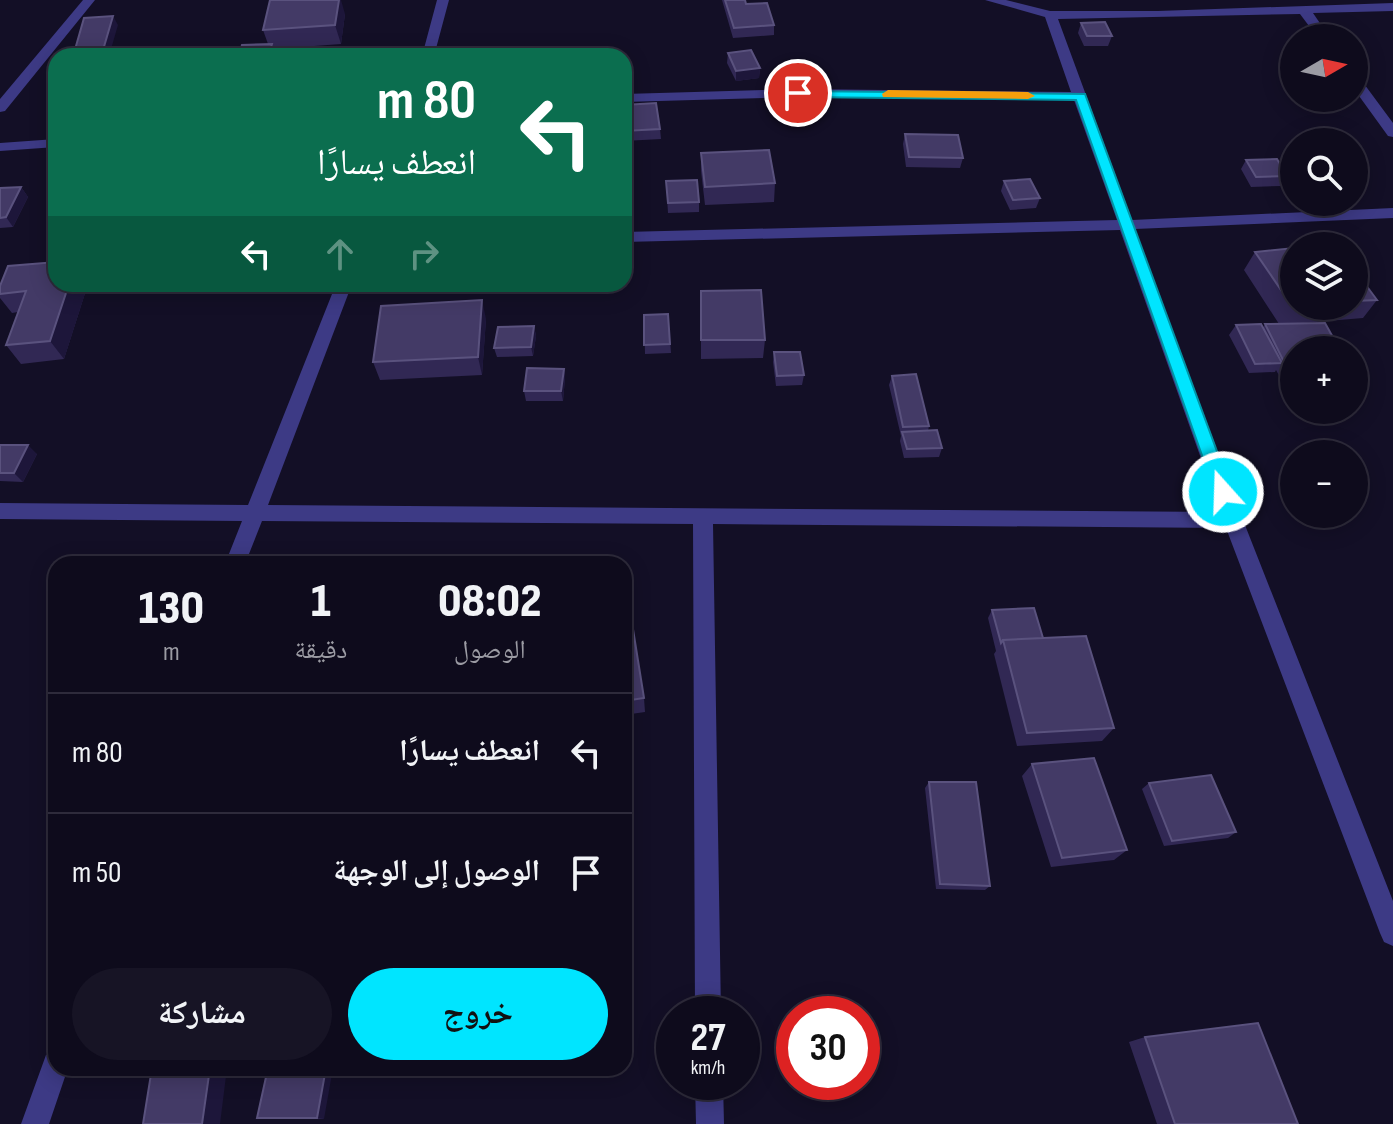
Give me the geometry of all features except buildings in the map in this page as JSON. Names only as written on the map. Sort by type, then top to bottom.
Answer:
[{"type":"street","points":[[49,48],[89,0]]},
{"type":"street","points":[[430,48],[443,0]]},
{"type":"street","points":[[991,0],[1050,15],[1158,15],[1393,7]]},
{"type":"street","points":[[1149,0],[1158,15]]},
{"type":"street","points":[[1303,9],[1314,24]]},
{"type":"street","points":[[1050,15],[1233,520],[1393,933]]},
{"type":"street","points":[[0,108],[48,50]]},
{"type":"street","points":[[632,98],[798,93],[1081,96]]},
{"type":"street","points":[[1368,99],[1393,133]]},
{"type":"street","points":[[0,147],[48,144]]},
{"type":"street","points":[[632,237],[1126,225],[1393,213]]},
{"type":"street","points":[[238,556],[341,292]]},
{"type":"street","points":[[0,511],[1233,520]]},
{"type":"street","points":[[703,515],[708,996]]},
{"type":"street","points":[[35,1124],[52,1076]]},
{"type":"street","points":[[709,1100],[710,1124]]},
{"type":"slow traffic","points":[[888,94],[1028,96]]},
{"type":"route","points":[[798,93],[1081,96],[1223,492]]}]
